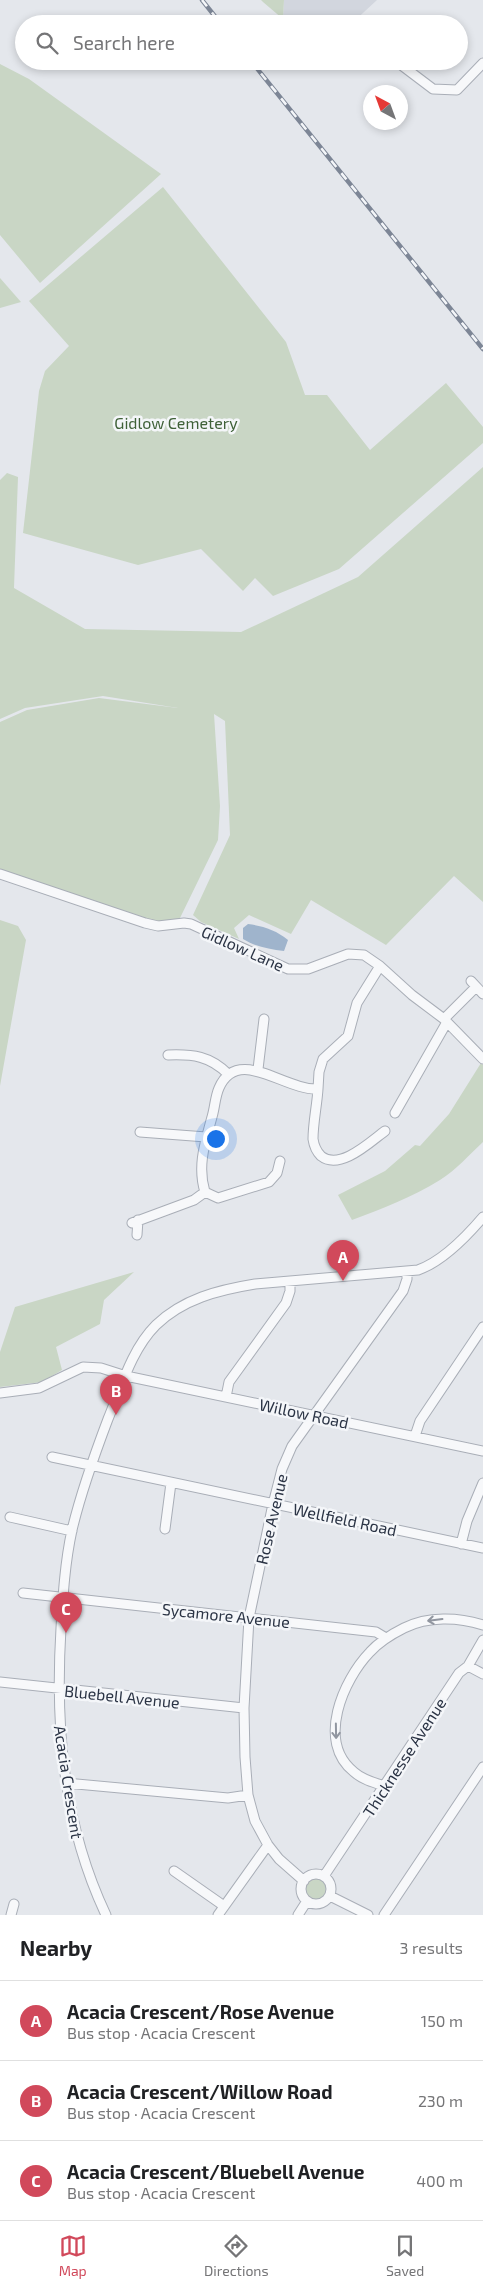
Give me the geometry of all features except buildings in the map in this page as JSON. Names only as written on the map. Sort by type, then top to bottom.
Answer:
[{"type":"street","points":[[408,70],[433,89],[452,91],[457,90],[483,63]]},
{"type":"street","name":"Gidlow Lane","points":[[0,874],[145,923],[158,926],[184,922],[288,969],[308,969],[348,954],[364,955],[380,966],[445,1021],[483,1059]]},
{"type":"street","points":[[380,966],[357,1003],[348,1036],[323,1060],[319,1072],[313,1139],[316,1150],[323,1157],[332,1161],[344,1158],[385,1131]]},
{"type":"street","points":[[395,1113],[445,1021],[477,987]]},
{"type":"street","points":[[258,1070],[264,1019]]},
{"type":"street","points":[[168,1055],[184,1054],[214,1061],[228,1074]]},
{"type":"street","points":[[280,1161],[276,1173],[269,1182],[218,1198],[206,1192],[201,1173],[206,1137],[219,1086],[228,1074],[243,1068],[258,1070],[282,1082],[318,1089]]},
{"type":"street","points":[[140,1132],[206,1137]]},
{"type":"street","points":[[137,1235],[135,1222],[194,1200],[206,1192]]},
{"type":"street","points":[[406,1272],[427,1267],[437,1260],[464,1237],[483,1217]]},
{"type":"street","name":"Acacia Crescent","points":[[106,1915],[91,1881],[79,1846],[66,1783],[59,1716],[63,1597],[72,1531],[90,1466],[135,1354],[147,1335],[164,1318],[185,1303],[230,1288],[290,1281],[406,1272]]},
{"type":"street","name":"Rose Avenue","points":[[304,1881],[279,1859],[268,1846],[255,1821],[248,1795],[244,1708],[250,1618],[272,1504],[282,1469],[292,1446],[403,1291],[407,1279],[406,1272]]},
{"type":"street","points":[[226,1397],[229,1382],[286,1303],[290,1291],[290,1281]]},
{"type":"street","points":[[415,1436],[420,1422],[483,1327]]},
{"type":"street","name":"Willow Road","points":[[0,1393],[39,1388],[82,1367],[101,1368],[126,1376],[483,1451]]},
{"type":"street","name":"Wellfield Road","points":[[52,1457],[483,1548]]},
{"type":"street","points":[[165,1528],[170,1483]]},
{"type":"street","points":[[461,1544],[467,1521],[483,1483]]},
{"type":"street","points":[[10,1517],[72,1531]]},
{"type":"street","name":"Sycamore Avenue","points":[[23,1593],[376,1632],[386,1638]]},
{"type":"street","points":[[385,1786],[362,1778],[349,1768],[340,1752],[336,1732],[340,1703],[351,1676],[369,1653],[386,1638],[404,1628],[431,1620],[460,1620],[483,1625]]},
{"type":"street","name":"Thicknesse Avenue","points":[[324,1876],[462,1670],[468,1666],[483,1640]]},
{"type":"street","points":[[468,1666],[483,1674]]},
{"type":"street","name":"Bluebell Avenue","points":[[0,1682],[244,1708]]},
{"type":"street","points":[[386,1914],[483,1767]]},
{"type":"street","points":[[66,1783],[228,1798],[248,1795]]},
{"type":"street","points":[[218,1915],[268,1846]]},
{"type":"street","points":[[174,1871],[224,1906]]},
{"type":"street","points":[[311,1875],[324,1876],[331,1884],[330,1896],[317,1905],[307,1901],[301,1890],[304,1881],[311,1875]]},
{"type":"street","points":[[330,1896],[368,1915]]},
{"type":"street","points":[[298,1915],[307,1901]]},
{"type":"street","points":[[11,1915],[14,1904]]},
{"type":"shaded area","points":[[284,0],[377,0],[361,15],[283,15]]},
{"type":"green space","points":[[261,0],[284,0],[283,15],[278,15]]},
{"type":"green space","points":[[0,64],[29,79],[161,174],[40,283],[0,235]]},
{"type":"green space","name":"Gidlow Cemetery","points":[[163,187],[286,342],[305,395],[327,395],[370,450],[446,383],[483,427],[483,443],[339,569],[273,596],[255,578],[243,591],[201,549],[138,565],[23,533],[39,391],[45,371],[69,346],[29,301]]},
{"type":"green space","points":[[0,278],[21,302],[0,308]]},
{"type":"green space","points":[[483,467],[483,902],[454,876],[386,945],[311,900],[291,934],[249,915],[234,928],[239,939],[201,922],[193,915],[230,835],[225,721],[214,714],[220,806],[218,840],[180,918],[169,923],[152,920],[0,871],[0,722],[27,710],[99,698],[178,708],[103,696],[25,708],[0,719],[0,480],[7,473],[18,477],[14,588],[85,629],[241,632],[358,577]]},
{"type":"green space","points":[[0,920],[18,926],[26,940],[0,1086]]},
{"type":"green space","points":[[481,1063],[483,1065],[483,1142],[457,1167],[440,1180],[397,1202],[352,1220],[338,1195],[385,1171],[415,1145],[420,1146],[449,1114]]},
{"type":"green space","points":[[134,1272],[104,1300],[100,1324],[56,1347],[62,1370],[42,1382],[0,1387],[0,1352],[15,1307]]},
{"type":"green space","points":[[312,1878],[320,1878],[327,1885],[327,1893],[320,1900],[312,1900],[305,1893],[305,1885]]},
{"type":"water","points":[[248,924],[269,929],[288,940],[284,951],[258,946],[243,939],[243,928]]},
{"type":"railway","points":[[202,0],[214,15]]},
{"type":"railway","points":[[258,70],[483,349]]},
{"type":"place","name":"Acacia Crescent/Rose Avenue","points":[[343,1281]]},
{"type":"place","name":"Acacia Crescent/Willow Road","points":[[116,1415]]},
{"type":"place","name":"Acacia Crescent/Bluebell Avenue","points":[[66,1633]]}]
